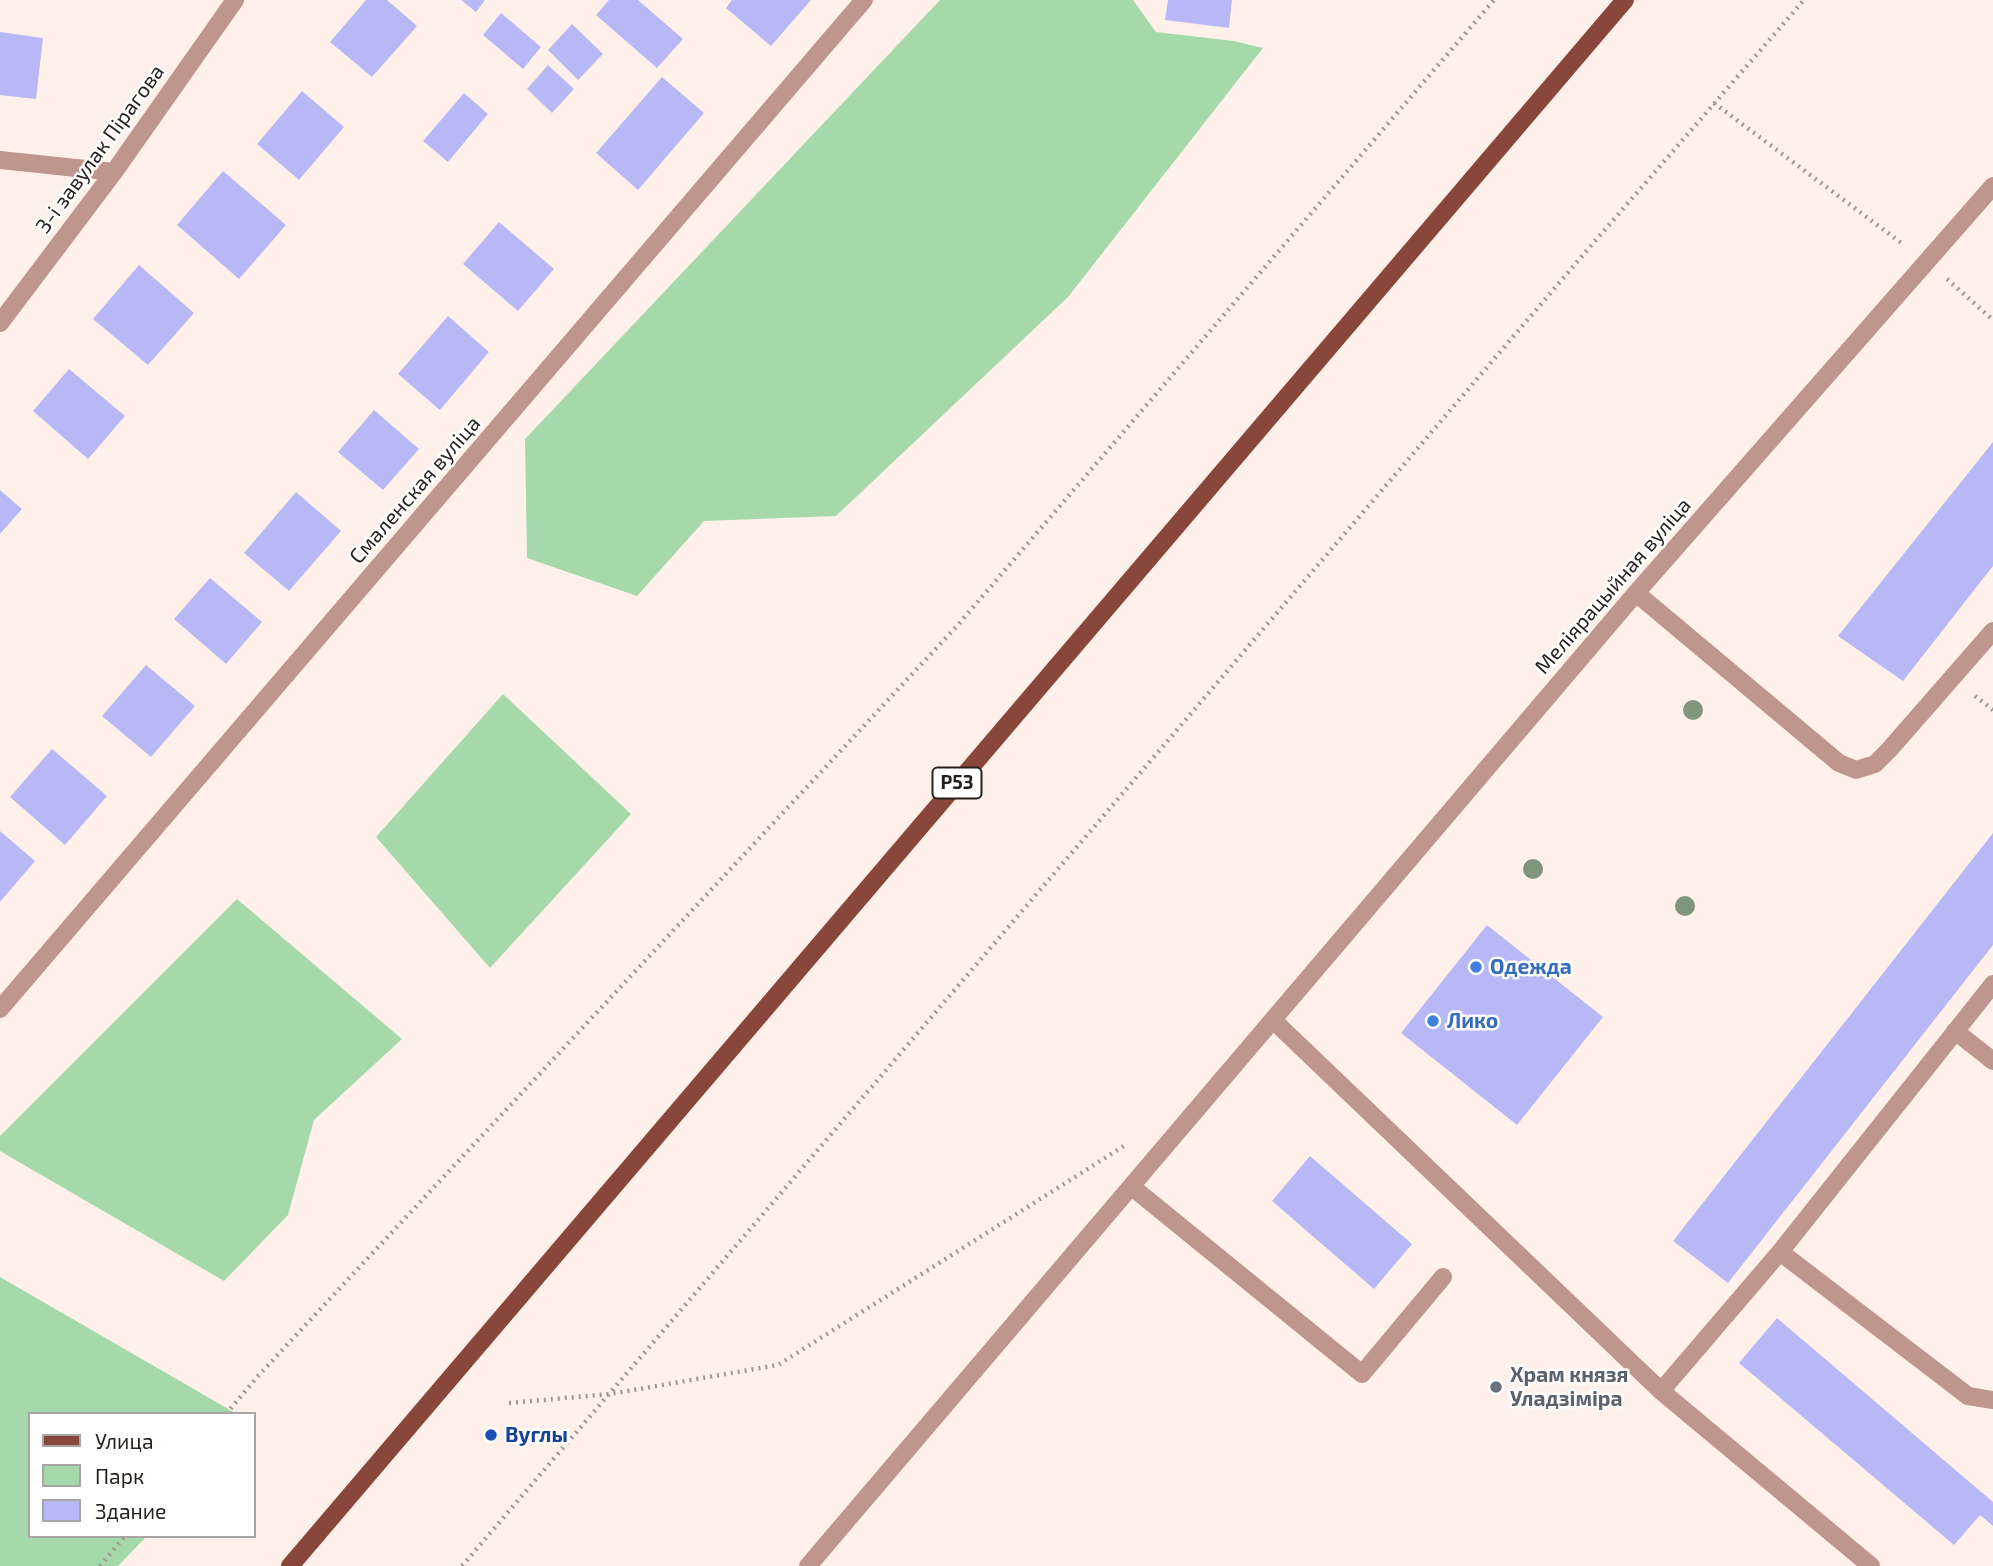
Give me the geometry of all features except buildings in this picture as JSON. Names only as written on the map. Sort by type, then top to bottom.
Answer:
[{"type":"main road","name":"Р53","points":[[290,1566],[1625,0]]},
{"type":"street","name":"3-і завулак Пірагова","points":[[0,323],[114,172],[235,0]]},
{"type":"street","name":"Смаленская вуліца","points":[[0,1009],[864,0]]},
{"type":"street","points":[[0,160],[114,172]]},
{"type":"street","name":"Меліярацыйная вуліца","points":[[808,1566],[1636,593],[1993,186]]},
{"type":"street","points":[[1636,593],[1839,763],[1856,770],[1875,764],[1889,750],[1993,631]]},
{"type":"street","points":[[1661,1391],[1780,1252],[1993,984]]},
{"type":"street","points":[[1274,1021],[1661,1391],[1871,1566]]},
{"type":"street","points":[[1955,1031],[1993,1061]]},
{"type":"street","points":[[1132,1187],[1362,1374],[1443,1277]]},
{"type":"street","points":[[1780,1252],[1968,1396],[1993,1400]]},
{"type":"path","points":[[228,1412],[257,1376],[957,626],[1494,0]]},
{"type":"path","points":[[462,1566],[1804,0]]},
{"type":"path","points":[[1714,103],[1927,262],[1993,320]]},
{"type":"path","points":[[509,1402],[610,1394],[778,1365],[1137,1138]]},
{"type":"path","points":[[100,1566],[123,1538]]},
{"type":"green space","points":[[940,0],[1133,0],[1156,32],[1234,41],[1263,48],[1068,297],[836,516],[704,521],[637,596],[527,558],[525,439]]},
{"type":"green space","points":[[503,694],[631,814],[490,968],[376,837]]},
{"type":"green space","points":[[237,899],[402,1039],[314,1120],[288,1215],[224,1281],[0,1151],[0,1136]]},
{"type":"green space","points":[[0,1277],[234,1412],[28,1412],[28,1538],[145,1538],[118,1566],[0,1566]]},
{"type":"place","name":"Одежда","points":[[1476,967]]},
{"type":"place","name":"Лико","points":[[1433,1021]]},
{"type":"place","name":"Храм князя Уладзіміра","points":[[1496,1387]]},
{"type":"place","name":"Вуглы","points":[[491,1435]]}]
